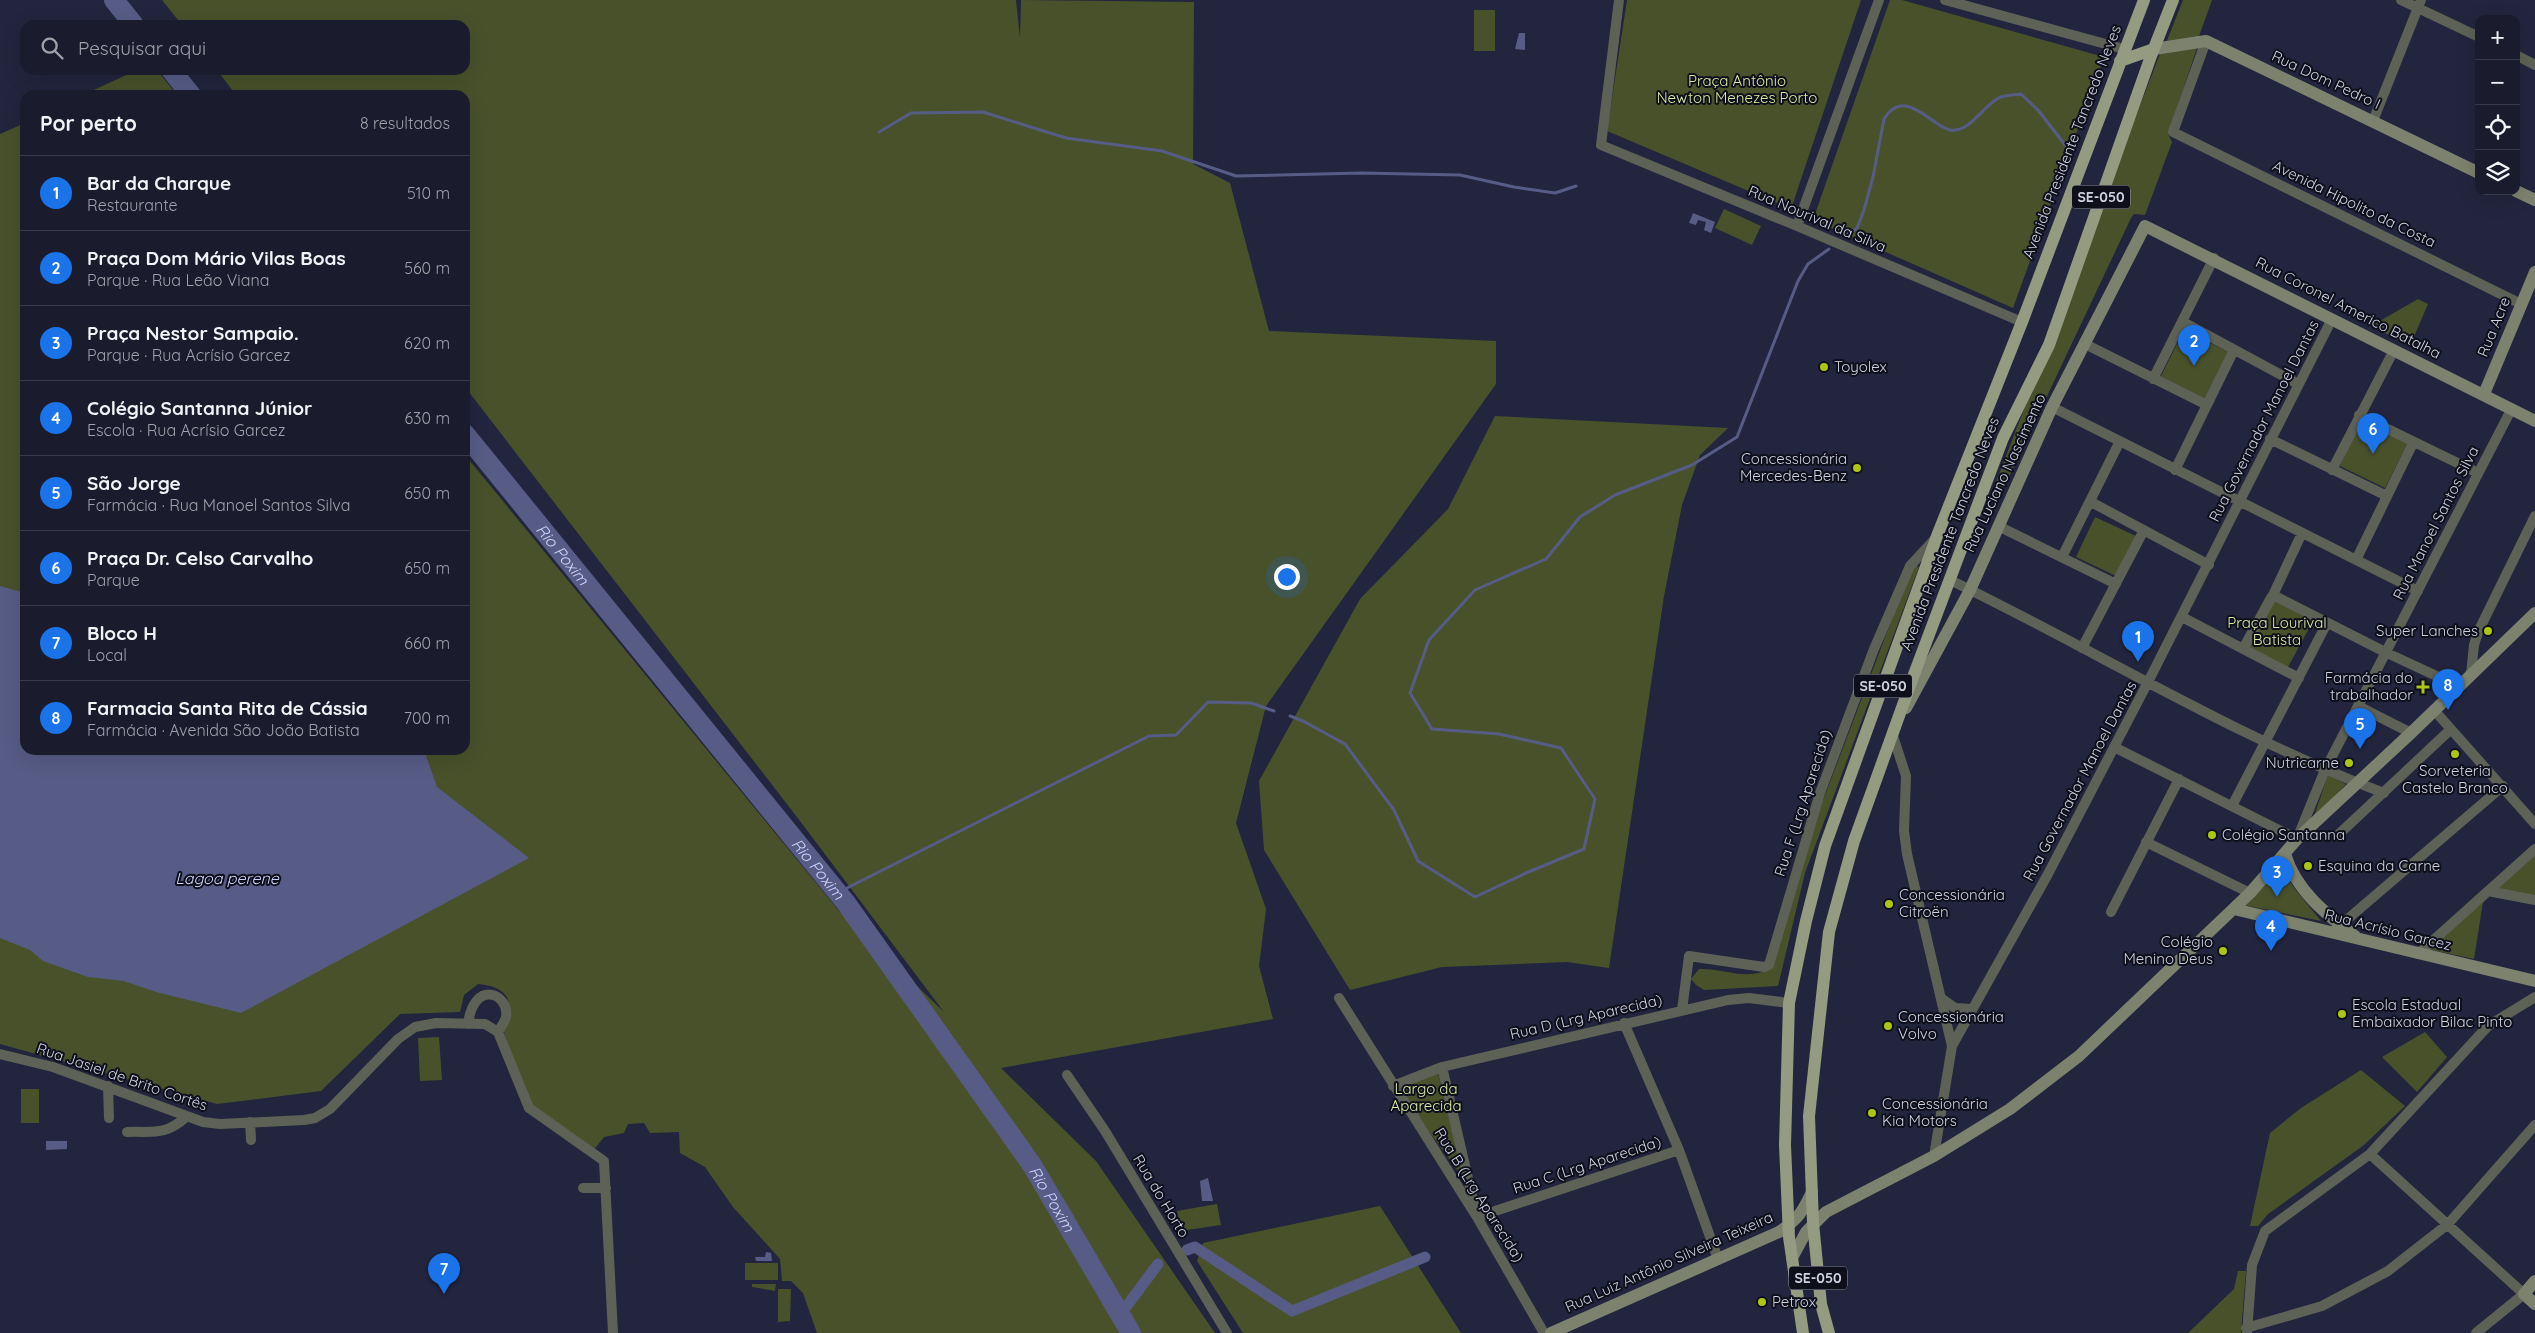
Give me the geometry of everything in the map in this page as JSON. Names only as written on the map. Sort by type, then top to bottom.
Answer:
[{"type":"main road","name":"Avenida Presidente Tancredo Neves","points":[[1803,1333],[1788,1226],[1785,1144],[1789,1003],[1806,921],[1825,846],[1937,536],[2022,322],[2144,0]]},
{"type":"main road","name":"Avenida Presidente Tancredo Neves","points":[[1829,1333],[1822,1304],[1813,1223],[1809,1116],[1829,932],[1854,841],[1892,733],[2003,438],[2049,345],[2155,45],[2173,0]]},
{"type":"main road","points":[[2122,55],[2155,45]]},
{"type":"street","name":"Rua Nourival da Silva","points":[[1619,0],[1600,145],[1797,226],[2022,322]]},
{"type":"street","points":[[1797,226],[1879,0]]},
{"type":"street","points":[[1945,0],[2122,55]]},
{"type":"street","points":[[2401,0],[2420,4],[2475,35]]},
{"type":"street","points":[[2373,121],[2420,4]]},
{"type":"street","points":[[2155,45],[2206,41]]},
{"type":"street","name":"Rua Dom Pedro I","points":[[2206,41],[2475,171]]},
{"type":"street","name":"Avenida Hipolito da Costa","points":[[2206,41],[2173,132],[2521,304]]},
{"type":"street","points":[[2520,58],[2535,64]]},
{"type":"street","points":[[2520,193],[2535,200]]},
{"type":"street","name":"Rua Coronel Americo Batalha","points":[[2145,226],[2214,258],[2535,421]]},
{"type":"street","name":"Rua Luciano Nascimento","points":[[1892,733],[1970,590],[2052,407],[2145,226]]},
{"type":"street","points":[[2153,379],[2214,258]]},
{"type":"street","name":"Rua Acre","points":[[2484,394],[2535,272]]},
{"type":"street","name":"Rua Governador Manoel Dantas","points":[[1934,1156],[1952,1046],[2048,874],[2209,565],[2270,439],[2332,319]]},
{"type":"street","points":[[2183,322],[2298,384]]},
{"type":"street","points":[[2085,344],[2207,406]]},
{"type":"street","points":[[2176,470],[2234,350]]},
{"type":"street","points":[[2332,470],[2394,350]]},
{"type":"street","points":[[2052,407],[2418,591]]},
{"type":"street","name":"Rua Manoel Santos Silva","points":[[2297,839],[2325,770],[2511,410]]},
{"type":"street","points":[[2359,415],[2413,443],[2478,473]]},
{"type":"street","points":[[2270,439],[2387,496]]},
{"type":"street","points":[[2062,557],[2120,441]]},
{"type":"street","points":[[2356,560],[2413,443]]},
{"type":"street","points":[[2091,502],[2209,565]]},
{"type":"street","points":[[2471,674],[2474,645],[2478,632],[2535,516]]},
{"type":"street","points":[[1998,526],[2116,584]]},
{"type":"street","points":[[2082,648],[2144,530]]},
{"type":"street","points":[[2243,649],[2273,595],[2302,533]]},
{"type":"street","name":"Rua F (Lrg Aparecida)","points":[[1682,1010],[1689,956],[1764,967],[1768,965],[1820,793],[1874,649],[1910,566],[1937,536]]},
{"type":"street","points":[[1950,580],[2266,743],[2384,794]]},
{"type":"street","points":[[2273,595],[2387,653],[2458,686]]},
{"type":"street","points":[[1792,1258],[1813,1223],[1826,1212],[1934,1156],[2010,1109],[2079,1056],[2234,909],[2297,839],[2358,784],[2535,613]]},
{"type":"street","points":[[2182,617],[2299,678]]},
{"type":"street","points":[[2232,806],[2327,623]]},
{"type":"street","points":[[2358,706],[2411,733]]},
{"type":"street","points":[[2434,710],[2535,824]]},
{"type":"street","points":[[2338,834],[2384,794],[2450,730]]},
{"type":"street","points":[[1892,733],[1906,776],[1904,831],[1907,854],[1952,1046]]},
{"type":"street","points":[[2114,747],[2297,839]]},
{"type":"street","points":[[2111,912],[2179,779]]},
{"type":"street","points":[[2285,854],[2292,871],[2304,891],[2336,929],[2503,786]]},
{"type":"street","points":[[2146,842],[2250,893]]},
{"type":"street","points":[[2418,954],[2535,849]]},
{"type":"street","points":[[2488,891],[2535,900]]},
{"type":"street","name":"Rua Acrísio Garcez","points":[[2234,909],[2336,929],[2360,940],[2535,981]]},
{"type":"street","points":[[468,1024],[470,1008],[476,998],[487,994],[498,997],[505,1006],[506,1018],[498,1032],[529,1108],[603,1159],[613,1333]]},
{"type":"street","points":[[2535,996],[2488,1026],[2370,1154],[2276,1220],[2265,1231],[2258,1245],[2252,1265],[2246,1330],[2306,1312],[2336,1300],[2388,1271],[2448,1224],[2535,1126]]},
{"type":"street","name":"Rua B (Lrg Aparecida)","points":[[1339,998],[1476,1217],[1544,1333]]},
{"type":"street","name":"Rua D (Lrg Aparecida)","points":[[1393,1086],[1442,1067],[1624,1023],[1738,998],[1789,1003]]},
{"type":"street","points":[[1941,998],[1955,1008],[1972,1009]]},
{"type":"street","name":"Rua Jasiel de Brito Cortês","points":[[0,1054],[53,1067],[108,1086],[186,1117],[220,1124],[314,1118],[330,1109],[398,1039],[415,1027],[436,1023],[485,1024],[498,1032]]},
{"type":"street","points":[[1624,1023],[1679,1150],[1718,1258]]},
{"type":"street","points":[[1442,1067],[1476,1217]]},
{"type":"street","name":"Rua do Horto","points":[[1067,1075],[1105,1130],[1227,1333]]},
{"type":"street","points":[[108,1086],[109,1118]]},
{"type":"street","points":[[127,1132],[164,1131],[174,1128],[186,1117]]},
{"type":"street","points":[[250,1122],[251,1140]]},
{"type":"street","name":"Rua C (Lrg Aparecida)","points":[[1476,1217],[1679,1150]]},
{"type":"street","points":[[2370,1154],[2535,1304]]},
{"type":"street","points":[[583,1188],[606,1188]]},
{"type":"street","name":"Rua Luiz Antônio Silveira Teixeira","points":[[1551,1333],[1762,1240],[1788,1226],[1800,1216],[1812,1192]]},
{"type":"street","points":[[2476,1333],[2524,1294],[2535,1282]]},
{"type":"green space","points":[[162,0],[1016,0],[1020,38],[1021,0],[1194,2],[1193,164],[1230,183],[1269,331],[1496,341],[1496,384],[1266,706],[1236,823],[1266,909],[1259,966],[1273,1019],[1001,1068],[1096,1161],[1215,1333],[817,1333],[803,1293],[791,1281],[782,1281],[780,1259],[733,1207],[705,1167],[680,1153],[679,1132],[650,1133],[644,1123],[628,1124],[624,1133],[604,1137],[593,1151],[525,1100],[503,1029],[509,1011],[509,1004],[503,992],[489,986],[478,984],[464,995],[460,1012],[400,1014],[321,1091],[217,1104],[0,1044],[0,134],[20,125],[20,755],[470,755],[470,461],[840,912],[944,1012],[800,821],[470,393],[470,90],[232,90],[221,75],[470,75],[470,20],[178,20]]},
{"type":"green space","name":"Praça Antônio Newton Menezes Porto","points":[[1627,0],[1861,0],[1791,209],[1607,131]]},
{"type":"green space","points":[[1890,0],[1902,0],[2104,57],[2013,308],[1813,220]]},
{"type":"green space","points":[[2183,0],[2212,0],[2198,39],[2166,43]]},
{"type":"green space","points":[[1474,10],[1495,10],[1495,51],[1474,51]]},
{"type":"green space","points":[[2198,45],[2168,134],[2172,142],[2145,215],[2134,214],[2131,218],[2000,496],[1988,503],[2161,51]]},
{"type":"green space","points":[[126,75],[161,75],[173,90],[94,90]]},
{"type":"green space","points":[[1724,209],[1761,226],[1752,245],[1715,228]]},
{"type":"green space","points":[[2418,299],[2428,304],[2410,346],[2371,326]]},
{"type":"green space","points":[[2184,330],[2230,353],[2205,403],[2159,380]]},
{"type":"green space","points":[[1495,416],[1728,428],[1700,455],[1682,505],[1664,596],[1609,968],[1567,962],[1442,967],[1350,990],[1264,850],[1259,781],[1360,599],[1448,509]]},
{"type":"green space","points":[[2360,420],[2408,442],[2385,488],[2340,466]]},
{"type":"green space","points":[[2095,517],[2136,536],[2116,576],[2076,557]]},
{"type":"green space","points":[[1913,564],[1919,567],[1805,873],[1778,986],[1704,990],[1691,979],[1699,969],[1737,974],[1755,974],[1773,966],[1798,866]]},
{"type":"green space","name":"Praça Lourival Batista","points":[[2267,594],[2314,619],[2287,669],[2240,644]]},
{"type":"green space","points":[[2328,775],[2346,784],[2313,819]]},
{"type":"green space","points":[[2535,848],[2535,897],[2490,887]]},
{"type":"green space","points":[[2282,868],[2294,888],[2321,921],[2244,905]]},
{"type":"green space","points":[[2483,902],[2474,959],[2428,949]]},
{"type":"green space","points":[[2425,1032],[2447,1057],[2417,1092],[2382,1057]]},
{"type":"green space","points":[[439,1037],[442,1080],[420,1081],[418,1038]]},
{"type":"green space","points":[[2361,1070],[2405,1106],[2364,1145],[2268,1214],[2258,1226],[2250,1226],[2270,1133],[2301,1108]]},
{"type":"green space","name":"Largo da Aparecida","points":[[1438,1073],[1464,1179],[1398,1089]]},
{"type":"green space","points":[[21,1089],[39,1089],[39,1123],[21,1123]]},
{"type":"green space","points":[[1217,1204],[1221,1225],[1180,1231],[1177,1211]]},
{"type":"green space","points":[[1380,1206],[1461,1333],[1243,1333],[1197,1261],[1203,1243]]},
{"type":"green space","points":[[745,1263],[778,1263],[778,1280],[745,1280]]},
{"type":"green space","points":[[2238,1271],[2246,1271],[2241,1333],[2188,1333],[2234,1289]]},
{"type":"green space","points":[[752,1284],[776,1284],[775,1291],[752,1287]]},
{"type":"green space","points":[[778,1289],[791,1289],[790,1321],[778,1322]]},
{"type":"water","points":[[1519,33],[1525,33],[1525,50],[1515,49]]},
{"type":"water","points":[[1693,213],[1715,222],[1711,233],[1704,230],[1706,222],[1698,220],[1696,225],[1689,223]]},
{"type":"water","name":"Lagoa perene","points":[[0,586],[20,592],[20,755],[426,755],[437,787],[529,858],[241,1013],[156,992],[124,981],[88,977],[43,961],[30,950],[0,938]]},
{"type":"water","points":[[46,1141],[67,1141],[67,1149],[46,1150]]},
{"type":"water","points":[[1208,1178],[1213,1201],[1202,1201],[1200,1181]]},
{"type":"water","points":[[766,1252],[771,1253],[772,1261],[756,1261],[755,1257],[765,1257]]},
{"type":"waterway","name":"Rio Poxim","points":[[114,0],[130,20]]},
{"type":"waterway","name":"Rio Poxim","points":[[175,75],[187,90]]},
{"type":"waterway","points":[[1845,237],[1857,228],[1864,210],[1873,177],[1884,119],[1892,110],[1901,106],[1918,111],[1950,130],[1958,130],[1971,122],[1995,100],[2003,96],[2021,94],[2038,110],[2066,146]]},
{"type":"waterway","points":[[879,132],[911,113],[983,112],[1066,138],[1162,151],[1236,176],[1361,173],[1460,175],[1514,187],[1555,193],[1576,186]]},
{"type":"waterway","points":[[1290,716],[1345,744],[1394,810],[1418,861],[1475,897],[1584,849],[1595,799],[1561,748],[1499,734],[1432,729],[1410,693],[1429,640],[1475,590],[1546,559],[1580,517],[1615,495],[1692,465],[1737,437],[1798,281],[1808,264],[1829,249]]},
{"type":"waterway","name":"Rio Poxim","points":[[470,440],[846,903],[1032,1165],[1131,1333]]},
{"type":"waterway","points":[[837,893],[1149,736],[1176,735],[1208,702],[1251,703],[1274,711]]},
{"type":"waterway","points":[[1187,1250],[1195,1247],[1292,1311],[1425,1257]]},
{"type":"waterway","points":[[1120,1315],[1158,1264]]},
{"type":"place","name":"Praça Dom Mário Vilas Boas","points":[[2194,366]]},
{"type":"place","name":"Toyolex","points":[[1824,367]]},
{"type":"place","name":"Praça Dr. Celso Carvalho","points":[[2373,454]]},
{"type":"place","name":"Concessionária Mercedes-Benz","points":[[1857,468]]},
{"type":"place","name":"Super Lanches","points":[[2488,631]]},
{"type":"place","name":"Bar da Charque","points":[[2138,662]]},
{"type":"place","name":"Farmácia do trabalhador","points":[[2423,687]]},
{"type":"place","name":"Farmacia Santa Rita de Cássia","points":[[2448,710]]},
{"type":"place","name":"São Jorge","points":[[2360,749]]},
{"type":"place","name":"Sorveteria Castelo Branco","points":[[2455,754]]},
{"type":"place","name":"Nutricarne","points":[[2349,763]]},
{"type":"place","name":"Colégio Santanna","points":[[2212,835]]},
{"type":"place","name":"Esquina da Carne","points":[[2308,866]]},
{"type":"place","name":"Praça Nestor Sampaio.","points":[[2277,897]]},
{"type":"place","name":"Concessionária Citroën","points":[[1889,904]]},
{"type":"place","name":"Colégio Menino Deus","points":[[2223,951]]},
{"type":"place","name":"Colégio Santanna Júnior","points":[[2271,951]]},
{"type":"place","name":"Escola Estadual Embaixador Bilac Pinto","points":[[2342,1014]]},
{"type":"place","name":"Concessionária Volvo","points":[[1888,1026]]},
{"type":"place","name":"Concessionária Kia Motors","points":[[1872,1113]]},
{"type":"place","name":"Bloco H","points":[[444,1294]]},
{"type":"place","name":"Petrox","points":[[1762,1302]]}]
